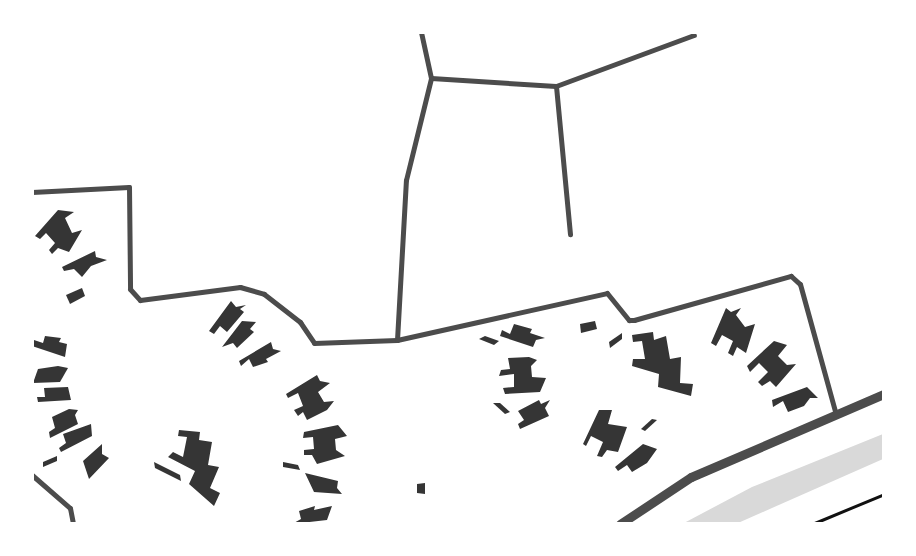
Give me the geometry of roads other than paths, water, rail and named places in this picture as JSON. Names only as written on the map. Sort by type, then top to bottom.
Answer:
[{"type":"street","points":[[396,340],[406,180],[431,78],[421,32]]},
{"type":"street","points":[[431,78],[556,86],[694,35]]},
{"type":"street","points":[[556,86],[570,234]]},
{"type":"street","points":[[32,192],[129,187],[130,289],[140,300],[240,287],[264,294],[300,322],[314,343],[396,340],[607,293],[628,320],[634,320],[791,276],[800,284],[836,415]]},
{"type":"street","points":[[620,524],[691,477],[884,394]]},
{"type":"street","points":[[32,475],[70,508],[73,524]]}]
